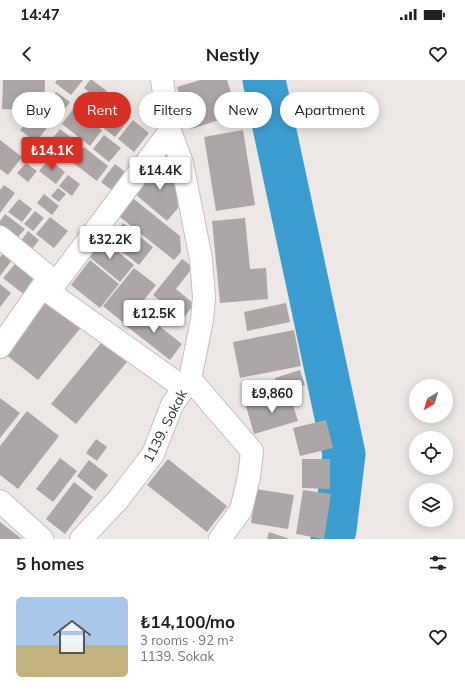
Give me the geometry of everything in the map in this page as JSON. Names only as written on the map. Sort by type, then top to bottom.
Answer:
[{"type":"street","name":"1139. Sokak","points":[[81,539],[117,501],[154,454],[172,405],[187,383],[202,320],[204,297],[201,259],[182,163],[170,130],[162,80]]},
{"type":"street","points":[[0,347],[170,130]]},
{"type":"street","points":[[0,237],[49,285],[187,383],[252,451],[249,477],[241,510],[220,539]]},
{"type":"street","points":[[0,501],[42,539]]},
{"type":"building","points":[[3,80],[45,80],[45,92],[12,92],[12,109],[2,109]]},
{"type":"building","points":[[57,80],[83,80],[71,95],[55,83]]},
{"type":"building","points":[[90,80],[92,80],[107,91],[89,92],[84,88]]},
{"type":"building","points":[[200,80],[227,80],[231,92],[214,92],[214,122],[206,124],[206,92],[179,92],[177,87]]},
{"type":"building","points":[[65,98],[70,102],[65,109]]},
{"type":"building","points":[[73,109],[73,128],[99,128],[102,130],[90,146],[65,126],[65,120]]},
{"type":"building","points":[[133,120],[139,125],[139,128],[143,128],[149,133],[134,152],[118,139],[127,128],[131,128],[131,123]]},
{"type":"building","points":[[22,128],[47,128],[36,142],[20,130]]},
{"type":"building","points":[[104,128],[122,128],[115,137]]},
{"type":"building","points":[[60,129],[80,144],[68,160],[48,144]]},
{"type":"building","points":[[243,130],[255,205],[216,211],[204,137]]},
{"type":"building","points":[[104,135],[121,148],[109,162],[93,149]]},
{"type":"building","points":[[0,140],[22,157],[8,175],[0,169]]},
{"type":"building","points":[[84,147],[108,166],[97,181],[72,162]]},
{"type":"building","points":[[32,148],[41,155],[34,164],[25,157]]},
{"type":"building","points":[[49,159],[65,172],[56,184],[39,171]]},
{"type":"building","points":[[161,160],[176,172],[178,208],[167,221],[134,193]]},
{"type":"building","points":[[26,163],[37,171],[28,182],[17,173]]},
{"type":"building","points":[[115,164],[128,174],[114,192],[101,182]]},
{"type":"building","points":[[68,175],[80,184],[72,196],[59,186]]},
{"type":"building","points":[[4,185],[15,193],[0,213],[0,190]]},
{"type":"building","points":[[58,188],[66,194],[59,202],[51,196]]},
{"type":"building","points":[[44,194],[59,206],[52,215],[37,203]]},
{"type":"building","points":[[130,196],[180,236],[181,252],[174,260],[116,214]]},
{"type":"building","points":[[19,199],[32,209],[22,222],[8,212]]},
{"type":"building","points":[[35,211],[44,218],[33,231],[24,224]]},
{"type":"building","points":[[5,214],[25,229],[17,238],[0,225],[0,221]]},
{"type":"building","points":[[50,217],[68,231],[54,248],[36,234]]},
{"type":"building","points":[[245,218],[250,269],[266,268],[268,299],[220,303],[212,221]]},
{"type":"building","points":[[123,223],[153,247],[139,265],[109,241]]},
{"type":"building","points":[[28,231],[39,240],[32,249],[21,241]]},
{"type":"building","points":[[101,238],[134,265],[120,282],[87,255]]},
{"type":"building","points":[[3,253],[12,260],[0,276],[0,257]]},
{"type":"building","points":[[182,259],[193,267],[176,289],[194,304],[183,319],[153,295]]},
{"type":"building","points":[[90,260],[119,284],[100,308],[71,285]]},
{"type":"building","points":[[15,264],[42,285],[31,300],[3,278]]},
{"type":"building","points":[[134,268],[156,285],[125,324],[103,306]]},
{"type":"building","points":[[0,284],[11,293],[0,307]]},
{"type":"building","points":[[45,294],[83,325],[38,380],[0,350]]},
{"type":"building","points":[[286,303],[290,322],[247,331],[244,312]]},
{"type":"building","points":[[138,309],[182,344],[170,360],[125,325]]},
{"type":"building","points":[[294,330],[301,366],[240,378],[233,342]]},
{"type":"building","points":[[106,337],[131,357],[76,424],[51,404]]},
{"type":"building","points":[[300,370],[305,385],[279,392],[275,378]]},
{"type":"building","points":[[272,381],[275,395],[247,401],[244,386]]},
{"type":"building","points":[[289,393],[298,421],[254,434],[246,406]]},
{"type":"building","points":[[0,398],[20,413],[0,438]]},
{"type":"building","points":[[27,411],[59,436],[18,489],[0,475],[0,446]]},
{"type":"building","points":[[326,420],[333,448],[300,456],[293,428]]},
{"type":"building","points":[[96,439],[107,447],[97,461],[86,453]]},
{"type":"building","points":[[60,458],[77,471],[53,502],[36,489]]},
{"type":"building","points":[[168,459],[227,506],[207,532],[147,485]]},
{"type":"building","points":[[302,459],[330,459],[330,489],[302,488]]},
{"type":"building","points":[[89,460],[108,475],[95,491],[77,476]]},
{"type":"building","points":[[74,482],[93,497],[65,534],[46,519]]},
{"type":"building","points":[[256,489],[294,495],[288,529],[251,523]]},
{"type":"building","points":[[303,490],[331,494],[324,539],[296,534]]},
{"type":"building","points":[[0,522],[22,539],[0,539]]},
{"type":"building","points":[[269,532],[290,539],[267,539]]},
{"type":"waterway","points":[[264,80],[344,454],[335,530],[332,539]]}]
